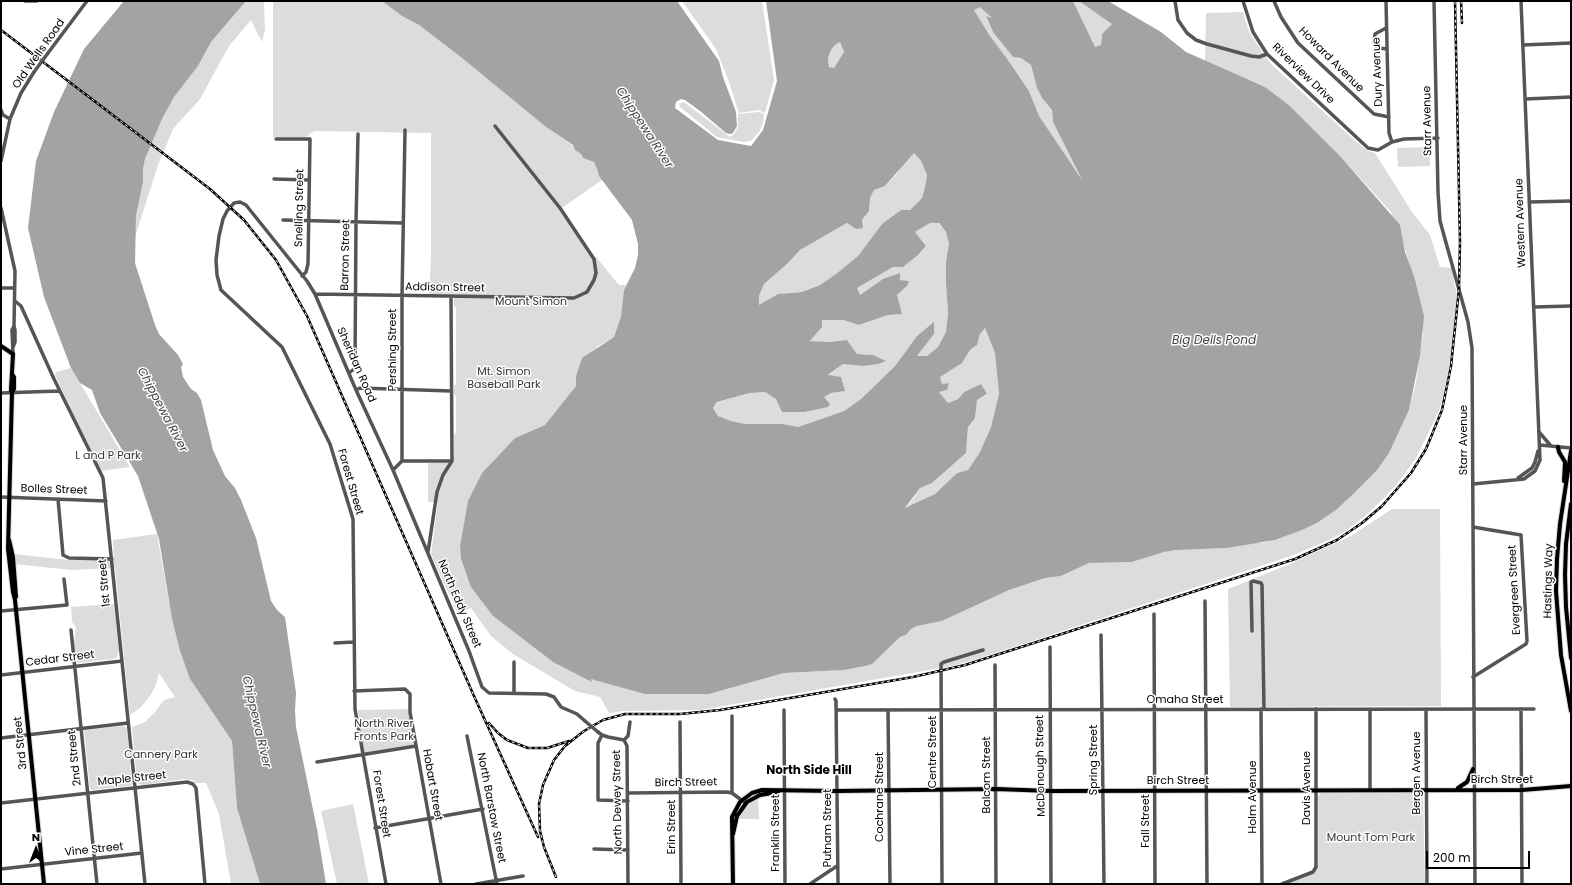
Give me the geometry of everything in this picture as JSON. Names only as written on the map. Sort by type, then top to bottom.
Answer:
[{"type":"main road","points":[[1,346],[13,354]]},
{"type":"main road","name":"3rd Street","points":[[13,354],[10,390],[12,392],[9,540],[13,557],[16,592],[15,600],[44,884]]},
{"type":"main road","points":[[1558,447],[1559,452],[1565,462],[1563,501]]},
{"type":"main road","name":"Hastings Way","points":[[1571,451],[1563,501],[1557,560],[1556,607],[1561,655],[1571,711]]},
{"type":"main road","name":"Hastings Way","points":[[1571,504],[1566,544],[1566,580],[1567,622],[1571,658]]},
{"type":"main road","points":[[1456,789],[1462,787],[1467,782],[1473,769]]},
{"type":"main road","name":"Birch Street","points":[[744,802],[760,796],[785,791],[1370,789],[1522,790],[1571,786]]},
{"type":"main road","points":[[733,884],[733,834],[737,816],[744,802]]},
{"type":"street","points":[[25,1],[37,1]]},
{"type":"street","points":[[1174,1],[1178,20],[1187,32],[1196,40],[1251,56],[1259,57],[1267,54]]},
{"type":"street","name":"Riverview Drive","points":[[1243,1],[1253,32],[1267,54],[1368,148],[1378,150],[1392,142]]},
{"type":"street","name":"Howard Avenue","points":[[1274,1],[1280,18],[1298,43],[1374,114],[1388,117]]},
{"type":"street","name":"Dury Avenue","points":[[1386,1],[1388,117],[1389,136],[1392,142]]},
{"type":"street","name":"Starr Avenue","points":[[1434,1],[1436,138],[1440,221],[1468,322],[1472,348],[1474,884]]},
{"type":"street","name":"Western Avenue","points":[[1521,1],[1540,445]]},
{"type":"street","name":"Old Wells Road","points":[[10,119],[21,93],[34,72],[85,2]]},
{"type":"street","points":[[1386,28],[1375,34],[1374,42],[1379,48],[1387,49]]},
{"type":"street","points":[[1523,45],[1571,44]]},
{"type":"street","points":[[1525,99],[1571,97]]},
{"type":"street","points":[[1,110],[3,115],[10,119],[1,161]]},
{"type":"street","name":"Addison Street","points":[[315,294],[574,298],[587,292],[596,273],[594,259],[560,208],[495,126]]},
{"type":"street","name":"Pershing Street","points":[[402,461],[402,296],[405,130]]},
{"type":"street","name":"Barron Street","points":[[349,373],[354,370],[355,366],[358,134]]},
{"type":"street","points":[[1392,142],[1410,138],[1436,138]]},
{"type":"street","name":"Snelling Street","points":[[276,139],[310,139],[308,264],[306,272],[302,276]]},
{"type":"street","points":[[274,179],[309,180]]},
{"type":"street","points":[[1529,202],[1571,201]]},
{"type":"street","name":"Sheridan Road","points":[[240,202],[246,205],[315,294],[356,390],[393,470],[427,554]]},
{"type":"street","name":"Forest Street","points":[[240,202],[232,205],[222,219],[217,248],[217,275],[221,290],[282,347],[330,444],[352,519],[355,709],[386,884]]},
{"type":"street","name":"3rd Street","points":[[1,211],[14,264],[15,342],[13,354]]},
{"type":"street","points":[[283,220],[403,223]]},
{"type":"street","points":[[1,288],[14,288]]},
{"type":"street","points":[[393,470],[402,461],[452,461],[451,297]]},
{"type":"street","name":"1st Street","points":[[14,302],[21,306],[59,391],[103,478],[145,884]]},
{"type":"street","points":[[1534,307],[1571,306]]},
{"type":"street","points":[[356,390],[360,388],[451,391]]},
{"type":"street","points":[[1,393],[59,391]]},
{"type":"street","points":[[1539,430],[1551,446]]},
{"type":"street","points":[[1473,484],[1517,479],[1534,465],[1540,445],[1571,448]]},
{"type":"street","name":"North Eddy Street","points":[[452,461],[443,475],[437,492],[427,554],[469,651],[482,687],[489,693],[546,694],[554,697],[560,707],[577,714],[602,735]]},
{"type":"street","name":"Bolles Street","points":[[1,497],[106,501]]},
{"type":"street","points":[[58,499],[63,555],[74,559],[112,559]]},
{"type":"street","name":"Evergreen Street","points":[[1473,527],[1521,535],[1526,644],[1473,677]]},
{"type":"street","points":[[1,611],[67,606],[64,579]]},
{"type":"street","name":"Holm Avenue","points":[[1252,631],[1251,582],[1253,581],[1262,583],[1262,884]]},
{"type":"street","points":[[1205,601],[1207,884]]},
{"type":"street","name":"Fall Street","points":[[1154,614],[1155,884]]},
{"type":"street","name":"2nd Street","points":[[71,630],[97,884]]},
{"type":"street","name":"Spring Street","points":[[1102,635],[1104,884]]},
{"type":"street","points":[[335,642],[354,642]]},
{"type":"street","name":"McDonough Street","points":[[1050,647],[1051,884]]},
{"type":"street","name":"Centre Street","points":[[942,884],[941,664],[983,650]]},
{"type":"street","name":"Cedar Street","points":[[1,675],[122,661]]},
{"type":"street","points":[[514,662],[514,693]]},
{"type":"street","name":"Balcom Street","points":[[995,665],[996,884]]},
{"type":"street","name":"Hobart Street","points":[[354,691],[405,689],[408,690],[410,694],[410,712],[441,884]]},
{"type":"street","name":"Putnam Street","points":[[835,699],[838,884]]},
{"type":"street","name":"Davis Avenue","points":[[1282,884],[1313,872],[1316,866],[1316,709]]},
{"type":"street","points":[[1370,709],[1370,789]]},
{"type":"street","name":"Bergen Avenue","points":[[1426,709],[1427,884]]},
{"type":"street","points":[[1521,709],[1522,884]]},
{"type":"street","name":"Omaha Street","points":[[836,710],[1534,709]]},
{"type":"street","name":"Franklin Street","points":[[784,710],[785,884]]},
{"type":"street","name":"Cochrane Street","points":[[888,710],[890,884]]},
{"type":"street","points":[[732,716],[732,793]]},
{"type":"street","name":"North Dewey Street","points":[[628,884],[628,746],[624,740],[628,736],[630,722]]},
{"type":"street","name":"Erin Street","points":[[680,722],[681,884]]},
{"type":"street","points":[[1,738],[128,723]]},
{"type":"street","points":[[624,740],[602,735],[598,743],[598,800],[628,801]]},
{"type":"street","name":"North Barstow Street","points":[[467,736],[497,882]]},
{"type":"street","points":[[317,762],[416,746]]},
{"type":"street","name":"Maple Street","points":[[1,803],[187,782],[193,784],[196,788],[205,884]]},
{"type":"street","name":"Birch Street","points":[[628,793],[732,793],[744,802]]},
{"type":"street","points":[[375,828],[483,809]]},
{"type":"street","points":[[594,849],[628,850]]},
{"type":"street","name":"Vine Street","points":[[1,869],[142,854]]},
{"type":"street","points":[[810,884],[838,866]]},
{"type":"street","points":[[476,884],[497,882],[523,876]]},
{"type":"green space","points":[[246,1],[264,1],[265,29],[262,42],[251,20],[229,46],[200,99],[173,129],[158,165],[135,237],[136,216],[143,182],[145,159],[162,119],[174,97],[198,66],[211,42]]},
{"type":"green space","name":"Mount Simon","points":[[273,1],[382,1],[402,16],[419,25],[462,58],[546,127],[573,146],[583,158],[594,162],[602,180],[559,210],[593,259],[596,257],[619,285],[626,285],[620,323],[614,337],[598,346],[580,364],[576,376],[576,386],[549,421],[545,425],[515,438],[482,473],[468,502],[460,546],[461,559],[465,571],[493,616],[553,662],[592,681],[591,679],[709,694],[784,673],[844,670],[865,666],[877,659],[900,637],[906,635],[911,629],[917,626],[942,621],[1009,590],[1045,578],[1061,576],[1089,563],[1132,562],[1164,552],[1177,550],[1227,548],[1247,543],[1262,543],[1302,530],[1317,523],[1336,510],[1389,453],[1409,410],[1416,382],[1423,334],[1414,276],[1391,212],[1341,157],[1291,107],[1265,87],[1205,61],[1206,13],[1243,12],[1249,32],[1271,64],[1361,146],[1368,151],[1375,153],[1412,212],[1430,235],[1440,267],[1453,268],[1457,294],[1451,358],[1439,411],[1416,458],[1397,484],[1384,498],[1346,531],[1325,542],[1291,556],[952,666],[701,710],[623,711],[609,713],[600,697],[575,691],[513,654],[491,636],[471,608],[458,614],[431,554],[438,502],[428,502],[428,463],[453,463],[454,435],[456,432],[456,396],[454,394],[454,386],[456,384],[456,308],[454,306],[454,295],[429,294],[431,260],[431,133],[314,131],[306,137],[273,137]]},
{"type":"green space","points":[[682,1],[762,1],[774,80],[765,113],[759,110],[739,113],[716,49]]},
{"type":"green space","points":[[1073,1],[1079,1],[1113,24],[1102,34],[1101,45],[1095,48]]},
{"type":"green space","points":[[980,6],[993,19],[986,17],[993,32],[1013,57],[1021,58],[1031,65],[1037,88],[1042,98],[1052,110],[1053,122],[1083,183],[1039,116],[1029,91],[990,36],[974,10]]},
{"type":"green space","points":[[840,42],[844,52],[834,68],[829,67],[828,58],[831,50]]},
{"type":"green space","points":[[684,102],[730,137],[735,133],[738,126],[738,114],[759,112],[764,114],[763,123],[759,132],[751,141],[743,142],[717,137],[680,107],[679,104]]},
{"type":"green space","points":[[1430,147],[1430,166],[1398,167],[1397,148]]},
{"type":"green space","points":[[914,153],[921,161],[927,175],[922,198],[910,210],[901,210],[882,224],[858,256],[820,285],[802,292],[778,294],[759,306],[759,296],[764,284],[788,263],[800,250],[847,223],[856,229],[869,211],[870,198],[874,190],[885,186]]},
{"type":"green space","points":[[930,223],[938,223],[946,232],[949,244],[946,261],[948,313],[946,332],[938,347],[927,356],[917,356],[934,334],[934,323],[917,336],[895,366],[861,399],[844,411],[798,427],[783,424],[745,424],[718,416],[713,408],[718,402],[750,393],[765,392],[776,399],[824,397],[831,393],[845,391],[828,376],[843,364],[862,366],[873,355],[857,354],[847,340],[829,342],[810,341],[822,327],[822,320],[843,320],[859,325],[888,315],[901,314],[897,295],[907,286],[908,281],[900,280],[860,295],[857,288],[893,267],[903,267],[917,256],[926,246],[915,232]]},
{"type":"green space","points":[[985,328],[995,353],[999,394],[991,427],[980,452],[968,470],[957,473],[935,494],[905,509],[920,488],[932,483],[966,453],[968,427],[975,418],[977,400],[987,395],[981,384],[964,392],[958,399],[948,403],[939,392],[949,383],[942,384],[940,377],[962,363],[970,350],[977,345],[980,334]]},
{"type":"green space","name":"L and P Park","points":[[71,368],[130,467],[100,471],[55,375],[56,372]]},
{"type":"green space","points":[[1392,509],[1440,509],[1441,706],[1230,707],[1228,589],[1285,566],[1351,536]]},
{"type":"green space","name":"Cannery Park","points":[[157,534],[172,619],[180,651],[190,679],[232,741],[237,808],[260,884],[231,884],[219,814],[206,783],[196,783],[192,780],[184,779],[143,785],[137,782],[132,727],[145,722],[164,700],[175,697],[159,673],[155,687],[150,696],[140,708],[130,715],[115,568],[72,570],[14,564],[14,554],[69,560],[114,560],[113,540]]},
{"type":"green space","points":[[114,604],[119,650],[117,657],[114,659],[78,663],[76,661],[74,643],[76,627],[72,622],[71,607]]},
{"type":"green space","name":"North River Fronts Park","points":[[410,709],[416,746],[364,755],[358,710]]},
{"type":"green space","points":[[123,726],[126,727],[127,730],[132,785],[90,789],[84,730]]},
{"type":"green space","name":"Mount Tom Park","points":[[1321,792],[1423,792],[1425,884],[1287,884],[1314,872],[1318,866],[1318,797]]},
{"type":"green space","points":[[758,797],[759,819],[737,819],[747,804]]},
{"type":"green space","points":[[353,804],[369,884],[337,884],[321,811]]},
{"type":"water","name":"Chippewa River","points":[[124,1],[246,1],[211,42],[198,66],[174,97],[162,119],[145,159],[143,182],[136,216],[135,263],[159,334],[178,355],[183,364],[181,367],[183,377],[201,400],[213,450],[225,476],[235,488],[241,500],[256,538],[271,601],[277,610],[285,617],[296,693],[296,727],[317,829],[326,884],[260,884],[237,808],[232,741],[190,679],[180,651],[172,619],[159,539],[138,476],[100,413],[92,390],[80,383],[71,368],[44,297],[28,228],[36,161],[54,112],[84,49]]},
{"type":"water","name":"Big Dells Pond","points":[[382,1],[677,1],[719,61],[723,77],[736,112],[737,126],[733,133],[726,133],[685,100],[681,99],[676,102],[675,108],[718,140],[751,146],[763,130],[777,81],[766,1],[1073,1],[1095,47],[1101,45],[1102,34],[1112,24],[1079,1],[1108,1],[1161,32],[1186,52],[1265,87],[1281,99],[1341,157],[1400,225],[1405,252],[1414,276],[1424,316],[1420,356],[1409,410],[1389,453],[1377,470],[1351,496],[1336,510],[1317,523],[1275,540],[1227,548],[1164,552],[1132,562],[1089,563],[1061,576],[1045,578],[1009,590],[942,621],[917,626],[911,629],[906,635],[900,637],[872,664],[865,666],[844,670],[784,673],[709,694],[645,694],[591,679],[592,682],[553,662],[493,616],[471,587],[461,559],[460,546],[468,501],[482,473],[515,438],[545,425],[576,386],[576,376],[582,358],[614,337],[621,317],[624,290],[635,268],[638,255],[638,244],[632,220],[599,176],[594,162],[583,158],[581,154],[575,150],[573,145],[546,127],[419,25],[402,16]],"holes":[[[980,7],[992,18],[986,16],[993,32],[1013,57],[1021,58],[1031,65],[1037,88],[1042,98],[1052,110],[1053,122],[1082,180],[1039,116],[1029,91],[990,36],[974,10]],[[840,42],[844,52],[834,68],[829,67],[828,58],[835,45]],[[914,153],[921,161],[927,175],[922,198],[910,210],[901,210],[882,224],[858,256],[820,285],[802,292],[778,294],[759,305],[759,296],[764,284],[788,263],[800,250],[847,223],[856,229],[863,228],[862,220],[869,211],[870,198],[874,190],[885,186]],[[930,223],[939,223],[946,232],[949,244],[946,261],[948,313],[946,332],[938,347],[927,356],[917,356],[934,334],[934,322],[917,336],[895,366],[861,399],[844,411],[798,427],[783,424],[745,424],[718,416],[713,408],[717,402],[750,393],[765,392],[776,399],[782,412],[804,412],[828,407],[830,404],[824,397],[831,393],[845,391],[841,377],[828,375],[843,364],[862,366],[878,364],[886,361],[873,355],[857,354],[847,340],[829,342],[810,341],[822,327],[822,320],[843,320],[859,325],[888,315],[902,314],[897,295],[907,286],[909,281],[900,280],[900,273],[883,279],[860,295],[857,288],[893,267],[903,267],[917,256],[926,246],[915,232]],[[985,328],[995,353],[999,394],[991,427],[980,452],[968,470],[957,473],[935,494],[905,508],[920,488],[932,483],[966,453],[968,427],[975,418],[977,400],[987,394],[981,384],[964,392],[958,399],[948,403],[939,392],[947,390],[949,383],[942,384],[940,377],[962,363],[970,350],[977,345],[980,334]]]},
{"type":"railway","points":[[556,877],[544,847],[540,831],[539,804],[543,785],[554,760],[565,746],[584,731],[603,720],[625,714],[680,714],[720,710],[913,677],[965,665],[1295,559],[1337,540],[1362,523],[1382,506],[1411,473],[1426,449],[1442,410],[1451,366],[1459,289],[1460,242],[1455,1]]},
{"type":"railway","points":[[1461,1],[1462,23]]},
{"type":"railway","points":[[1,30],[210,189],[244,220],[276,260],[307,316],[474,696],[538,837]]},
{"type":"railway","points":[[489,723],[507,740],[528,748],[547,748],[569,741]]},
{"type":"district","name":"North Side Hill","points":[[809,771]]},
{"type":"park label","name":"Mt. Simon Baseball Park","points":[[504,378]]}]
